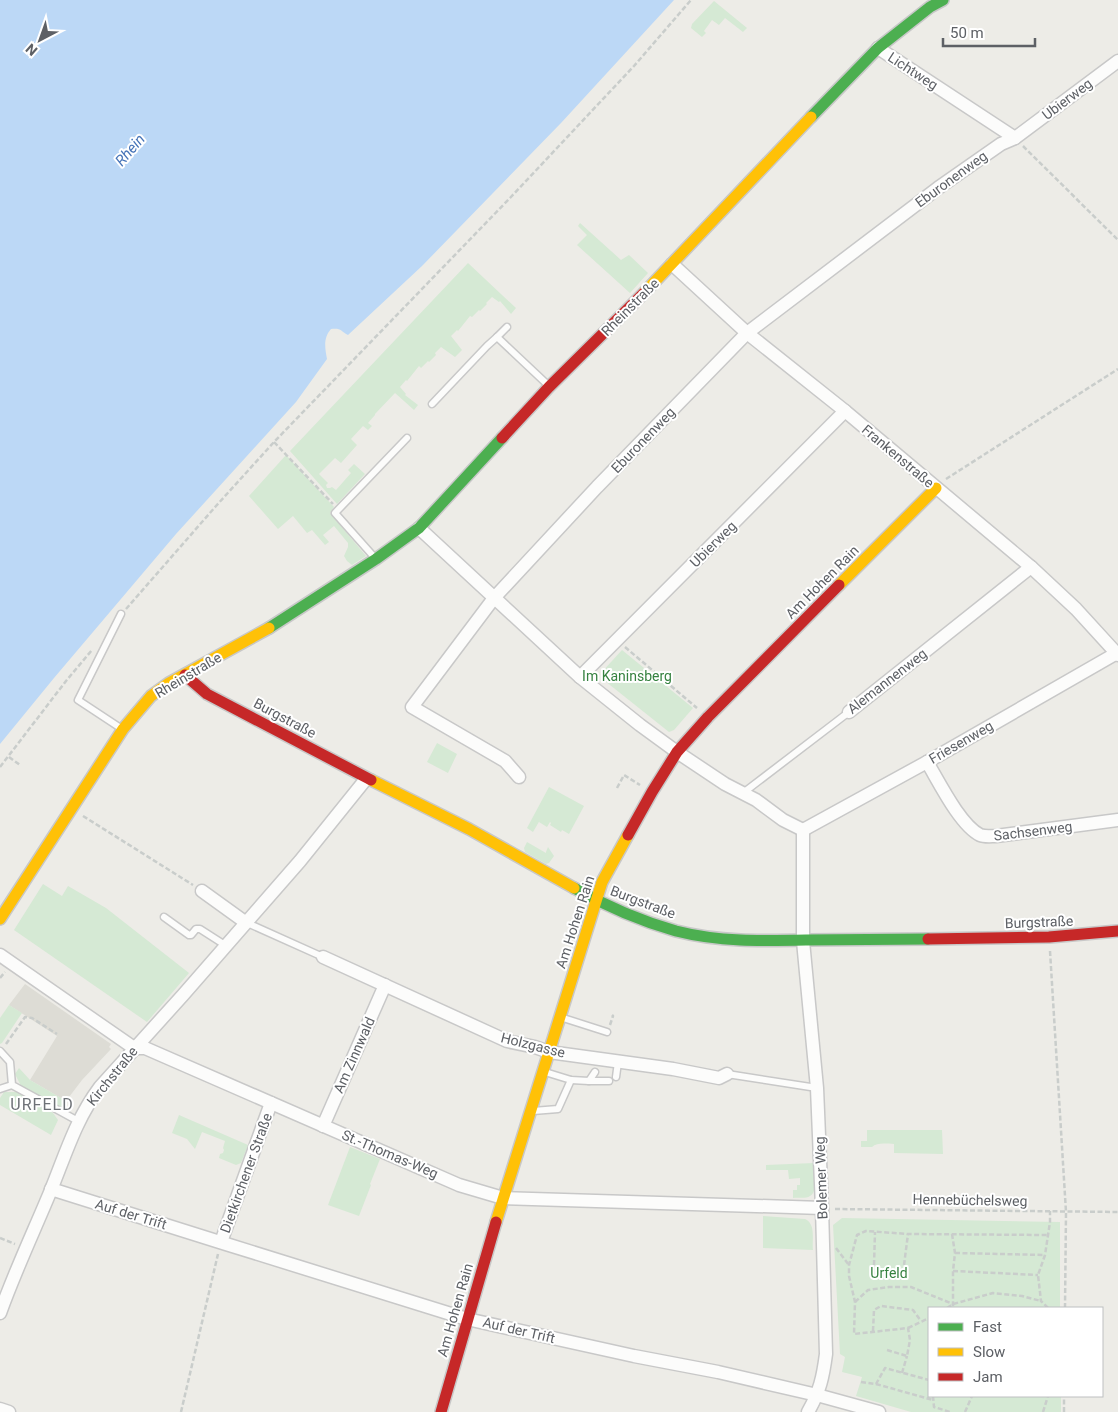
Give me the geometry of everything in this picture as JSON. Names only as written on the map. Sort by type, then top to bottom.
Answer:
[{"type":"street","name":"Lichtweg","points":[[943,0],[930,7],[878,48],[1015,138]]},
{"type":"street","name":"Rheinstraße","points":[[0,919],[123,729],[151,696],[169,683],[280,622],[376,559],[419,528],[550,387],[625,313],[878,48]]},
{"type":"street","name":"Ubierweg","points":[[1015,138],[1118,61]]},
{"type":"street","name":"Eburonenweg","points":[[518,777],[505,762],[412,707],[494,598],[597,487],[747,333],[938,188],[1001,144],[1015,138]]},
{"type":"street","name":"Frankenstraße","points":[[672,264],[747,333],[1031,567],[1076,609],[1117,654]]},
{"type":"street","name":"Ubierweg","points":[[580,677],[844,411]]},
{"type":"street","name":"Am Hohen Rain","points":[[441,1412],[503,1198],[602,882],[652,792],[677,752],[708,717],[936,488]]},
{"type":"street","points":[[419,528],[580,677],[640,725],[725,784],[756,800],[783,820],[803,830],[803,941]]},
{"type":"street","name":"Alemannenweg","points":[[850,712],[1031,567]]},
{"type":"street","name":"Friesenweg","points":[[803,830],[1117,654]]},
{"type":"street","name":"Burgstraße","points":[[185,675],[207,694],[366,778],[467,828],[597,901],[635,917],[677,931],[744,942],[1049,937],[1118,931]]},
{"type":"street","name":"Sachsenweg","points":[[927,762],[970,829],[982,836],[996,836],[1118,820]]},
{"type":"street","name":"Kirchstraße","points":[[0,1313],[78,1121],[91,1099],[300,861],[366,778]]},
{"type":"street","points":[[202,891],[245,922]]},
{"type":"street","name":"Bolemer Weg","points":[[803,941],[817,1088],[826,1354],[824,1373],[817,1395],[808,1412]]},
{"type":"street","name":"St.-Thomas-Weg","points":[[0,955],[134,1048],[145,1048],[459,1185],[503,1198],[822,1208]]},
{"type":"street","name":"Holzgasse","points":[[323,957],[507,1041],[535,1046],[549,1052],[673,1068],[719,1078],[727,1074]]},
{"type":"street","name":"Am Zinnwald","points":[[323,1126],[385,985]]},
{"type":"street","name":"Dietkirchener Straße","points":[[221,1242],[271,1103]]},
{"type":"street","name":"Auf der Trift","points":[[51,1189],[467,1319],[634,1356],[718,1372],[817,1395],[879,1412]]},
{"type":"street","points":[[0,1410],[9,1412]]},
{"type":"lane","points":[[432,404],[507,327]]},
{"type":"lane","points":[[497,337],[550,387]]},
{"type":"lane","points":[[376,559],[336,513],[407,438]]},
{"type":"lane","points":[[121,614],[78,700],[123,729]]},
{"type":"lane","name":"Alemannenweg","points":[[742,794],[850,712]]},
{"type":"lane","points":[[164,917],[189,935],[196,929],[200,929],[225,945]]},
{"type":"lane","points":[[245,922],[323,957]]},
{"type":"lane","points":[[559,1017],[607,1032]]},
{"type":"lane","points":[[0,1051],[10,1062],[12,1085]]},
{"type":"lane","points":[[616,1077],[618,1062]]},
{"type":"lane","points":[[544,1071],[571,1080],[609,1081]]},
{"type":"lane","points":[[589,1081],[595,1072]]},
{"type":"lane","points":[[727,1074],[817,1088]]},
{"type":"lane","points":[[531,1112],[558,1109],[571,1080]]},
{"type":"lane","points":[[0,1089],[12,1085],[78,1121]]},
{"type":"path","points":[[121,614],[274,442],[510,198],[634,66],[691,0]]},
{"type":"path","points":[[1015,138],[1118,240]]},
{"type":"path","points":[[936,488],[950,475],[1118,369]]},
{"type":"path","points":[[274,442],[335,506],[336,513]]},
{"type":"path","points":[[0,767],[97,644]]},
{"type":"path","points":[[628,649],[708,717]]},
{"type":"path","points":[[8,756],[20,765]]},
{"type":"path","points":[[617,788],[624,775],[652,792]]},
{"type":"path","points":[[72,809],[202,891]]},
{"type":"path","points":[[1049,937],[1066,1212],[1065,1307]]},
{"type":"path","points":[[607,1032],[614,1016],[612,1015]]},
{"type":"path","points":[[0,1051],[25,1017],[32,1018],[57,1034]]},
{"type":"path","name":"Hennebüchelsweg","points":[[822,1208],[1118,1212]]},
{"type":"path","points":[[1041,1301],[1038,1275],[1045,1255],[1050,1211]]},
{"type":"path","points":[[928,1318],[908,1328],[854,1334],[855,1302],[849,1276],[849,1264],[857,1235],[866,1231],[908,1234],[1048,1235]]},
{"type":"path","points":[[874,1265],[875,1232]]},
{"type":"path","points":[[904,1265],[908,1234]]},
{"type":"path","points":[[952,1234],[955,1253],[953,1304]]},
{"type":"path","points":[[0,1238],[26,1249]]},
{"type":"path","points":[[181,1412],[221,1242]]},
{"type":"path","points":[[822,1246],[835,1247],[849,1264]]},
{"type":"path","points":[[955,1253],[1045,1255]]},
{"type":"path","points":[[953,1271],[1038,1275]]},
{"type":"path","points":[[855,1302],[868,1290],[889,1287],[911,1287],[953,1304]]},
{"type":"path","points":[[948,1307],[953,1304],[993,1293],[1022,1296],[1041,1301],[1047,1307]]},
{"type":"path","points":[[873,1332],[874,1310],[881,1306],[913,1310],[921,1321]]},
{"type":"path","points":[[902,1373],[910,1340],[908,1328]]},
{"type":"path","points":[[887,1350],[906,1356]]},
{"type":"path","points":[[876,1384],[885,1368],[928,1380]]},
{"type":"path","points":[[861,1382],[876,1384],[933,1400],[934,1407],[950,1412]]},
{"type":"path","points":[[965,1412],[972,1397]]},
{"type":"path","points":[[1043,1412],[1048,1397]]},
{"type":"path","points":[[1064,1397],[1064,1412]]},
{"type":"shaded area","points":[[25,984],[111,1044],[109,1047],[111,1049],[82,1080],[66,1101],[30,1080],[57,1036],[9,1005]]},
{"type":"green space","points":[[714,1],[747,28],[743,32],[725,18],[719,25],[712,20],[702,37],[691,28],[692,24]]},
{"type":"green space","points":[[580,223],[621,260],[629,255],[648,273],[630,293],[577,245],[587,235],[578,226]]},
{"type":"green space","points":[[468,263],[516,308],[511,314],[500,301],[492,297],[480,311],[472,317],[470,316],[458,331],[451,336],[462,350],[455,357],[441,347],[429,362],[421,368],[419,366],[400,387],[405,395],[418,405],[414,410],[395,393],[368,423],[372,426],[368,430],[363,426],[351,439],[357,445],[341,463],[335,458],[319,474],[328,483],[326,485],[327,488],[332,487],[336,490],[351,473],[348,470],[354,464],[365,474],[337,504],[290,451]]},
{"type":"green space","points":[[286,455],[334,507],[330,513],[366,556],[352,565],[347,561],[344,556],[348,543],[334,526],[323,535],[329,542],[325,545],[312,530],[307,533],[293,516],[278,529],[249,496]]},
{"type":"green space","name":"Im Kaninsberg","points":[[622,650],[693,708],[674,730],[669,732],[605,681],[601,673]]},
{"type":"green space","points":[[437,743],[457,754],[448,773],[427,762]]},
{"type":"green space","points":[[549,787],[584,806],[569,834],[562,830],[561,832],[550,825],[550,822],[547,827],[539,822],[540,820],[533,832],[527,828]]},
{"type":"green space","points":[[527,842],[546,853],[548,847],[554,856],[549,863],[546,864],[525,852],[524,848]]},
{"type":"green space","points":[[43,884],[62,896],[68,886],[106,908],[189,973],[147,1022],[14,930]]},
{"type":"green space","points":[[9,1005],[22,1013],[0,1044],[0,1018]]},
{"type":"green space","points":[[19,1068],[30,1080],[66,1101],[63,1109],[56,1107],[21,1086],[15,1074]]},
{"type":"green space","points":[[4,1092],[19,1092],[53,1113],[58,1120],[51,1135],[0,1105],[0,1098]]},
{"type":"green space","points":[[179,1115],[248,1145],[241,1163],[236,1165],[219,1158],[220,1154],[223,1153],[225,1141],[202,1132],[195,1149],[187,1139],[172,1133]]},
{"type":"green space","points":[[867,1130],[942,1130],[943,1154],[894,1153],[894,1144],[861,1147],[861,1141],[867,1141]]},
{"type":"green space","points":[[350,1147],[380,1159],[359,1216],[328,1205]]},
{"type":"green space","points":[[814,1163],[814,1190],[813,1194],[806,1197],[793,1198],[793,1190],[797,1190],[797,1185],[800,1185],[800,1178],[789,1179],[788,1170],[766,1170],[766,1165]]},
{"type":"green space","points":[[763,1216],[805,1219],[808,1221],[813,1232],[813,1250],[763,1248]]},
{"type":"green space","name":"Urfeld","points":[[842,1218],[1060,1222],[1060,1307],[928,1307],[928,1397],[1061,1397],[1061,1412],[911,1412],[856,1396],[862,1377],[842,1372],[845,1357],[840,1354],[833,1225]]},
{"type":"water","name":"Rhein","points":[[0,0],[674,0],[561,123],[422,266],[348,335],[339,329],[331,329],[328,332],[325,347],[327,359],[296,402],[176,534],[0,744]]},
{"type":"traffic: fast","points":[[811,117],[878,48],[930,7],[943,0]]},
{"type":"traffic: fast","points":[[269,628],[376,559],[419,528],[502,438]]},
{"type":"traffic: fast","points":[[574,888],[637,918],[692,935],[724,939],[757,940],[928,939]]},
{"type":"traffic: slow","points":[[644,293],[811,117]]},
{"type":"traffic: slow","points":[[839,585],[936,488]]},
{"type":"traffic: slow","points":[[0,919],[123,729],[151,696],[169,683],[269,628]]},
{"type":"traffic: slow","points":[[371,780],[469,829],[574,888]]},
{"type":"traffic: slow","points":[[496,1222],[602,882],[628,835]]},
{"type":"traffic: jam","points":[[502,438],[549,387],[644,293]]},
{"type":"traffic: jam","points":[[628,835],[677,752],[708,717],[839,585]]},
{"type":"traffic: jam","points":[[185,675],[207,694],[371,780]]},
{"type":"traffic: jam","points":[[928,939],[1049,937],[1118,931]]},
{"type":"traffic: jam","points":[[441,1412],[496,1222]]},
{"type":"district","name":"URFELD","points":[[42,1104]]}]
